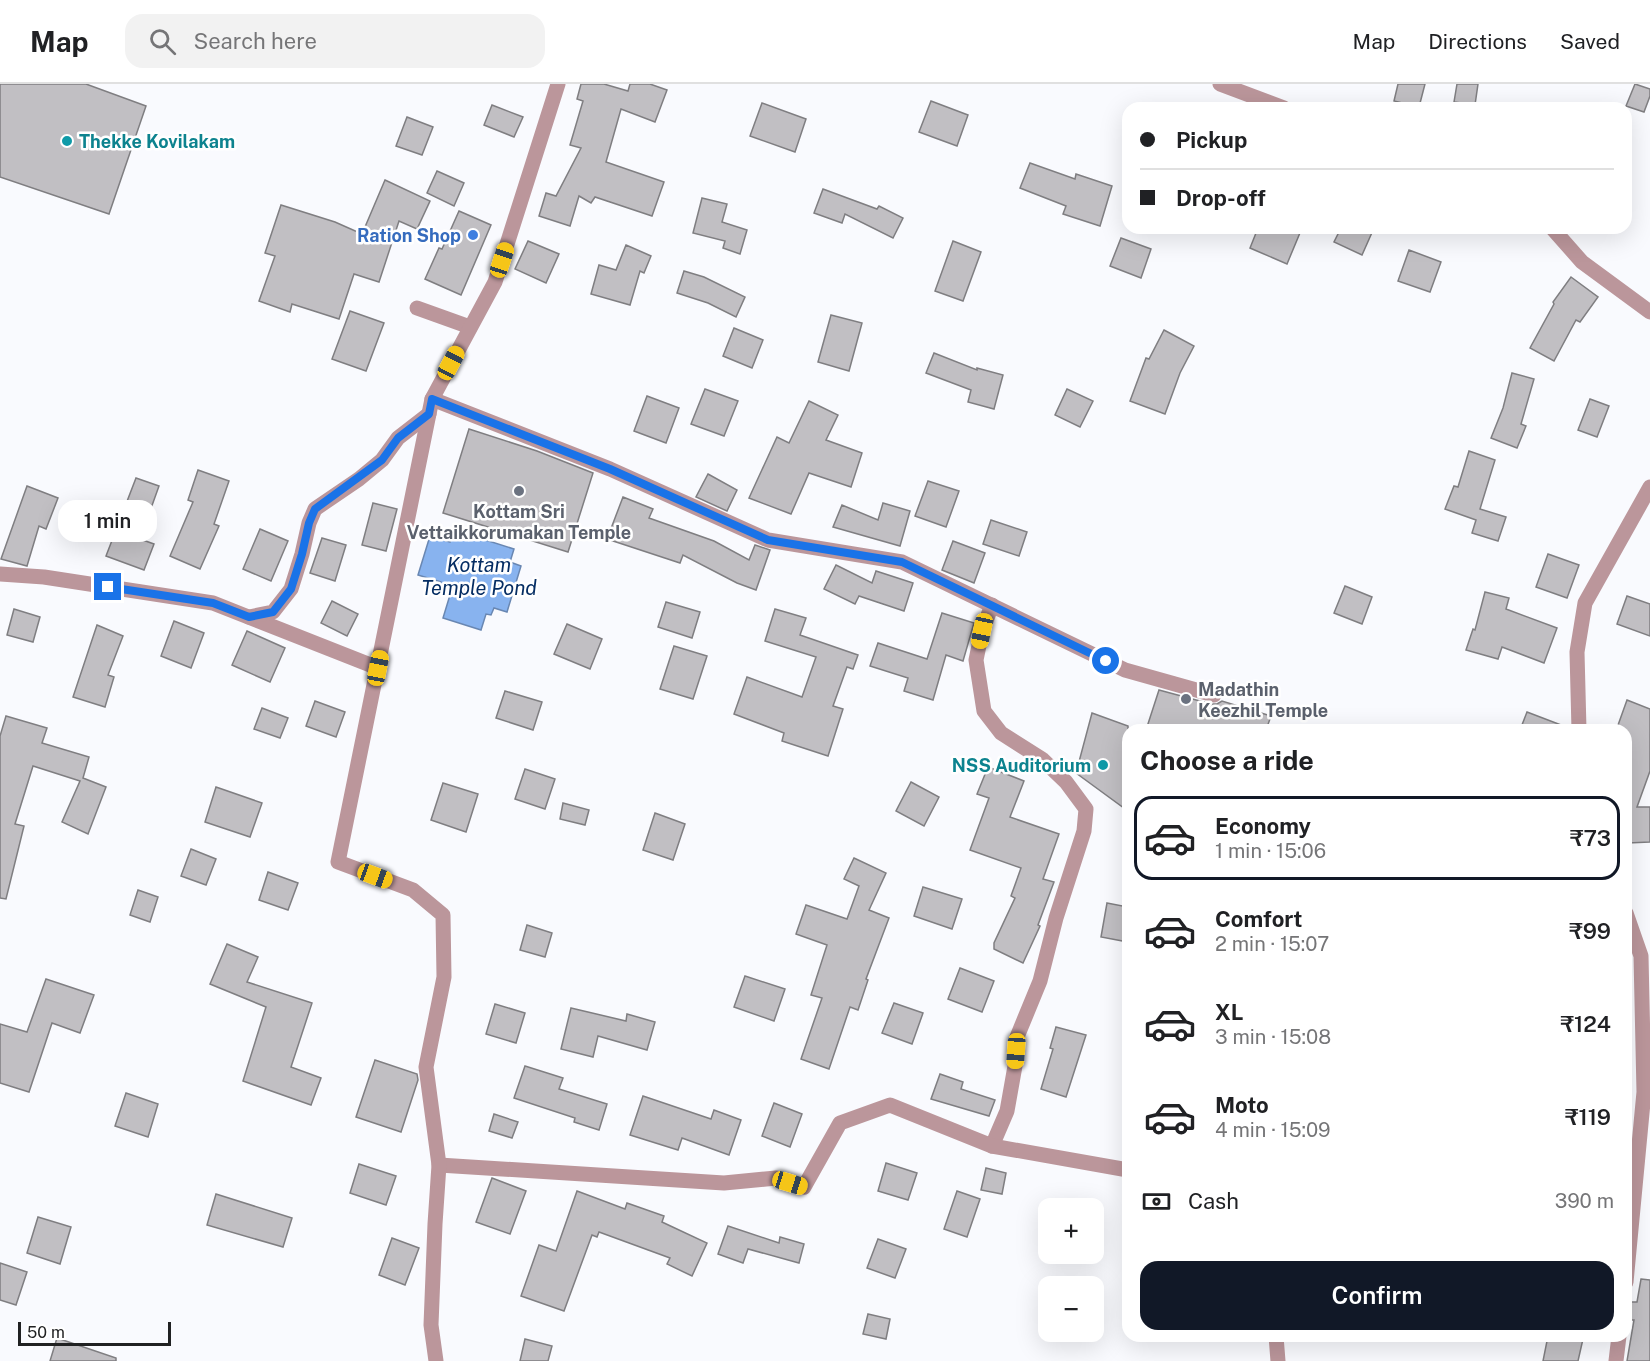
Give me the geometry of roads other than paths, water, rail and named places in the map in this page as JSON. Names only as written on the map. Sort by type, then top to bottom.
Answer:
[{"type":"street","points":[[436,1361],[431,1325],[440,1165],[426,1067],[444,977],[443,915],[413,890],[338,862],[430,407],[495,282],[558,84]]},
{"type":"street","points":[[1220,84],[1268,102]]},
{"type":"street","points":[[1557,234],[1582,262],[1650,312]]},
{"type":"street","points":[[417,308],[470,327]]},
{"type":"street","points":[[430,407],[610,469],[768,540],[902,562],[1125,670],[1214,695]]},
{"type":"street","points":[[249,617],[273,612],[291,589],[315,509],[382,460],[398,438],[430,407]]},
{"type":"street","points":[[1579,724],[1577,652],[1585,603],[1650,487]]},
{"type":"street","points":[[0,574],[44,577],[213,603],[378,668]]},
{"type":"street","points":[[992,605],[982,631],[976,660],[984,711],[1001,733],[1042,759],[1066,782],[1086,809],[1084,831],[1056,918],[1040,981],[1017,1037],[1015,1066],[1007,1111],[992,1146]]},
{"type":"street","points":[[1632,930],[1641,956],[1647,1093],[1632,1228]]},
{"type":"street","points":[[440,1165],[724,1183],[776,1178],[804,1187],[840,1123],[890,1105],[992,1146],[1122,1169]]},
{"type":"street","points":[[1276,1342],[1278,1361]]},
{"type":"street","points":[[1616,1361],[1618,1342]]},
{"type":"water","name":"Kottam Temple Pond","points":[[454,530],[514,549],[510,562],[521,566],[507,612],[494,608],[491,615],[486,614],[481,630],[443,618],[450,595],[438,591],[441,582],[418,575],[430,536],[450,542]]},
{"type":"place","name":"Thekke Kovilakam","points":[[67,141]]},
{"type":"place","name":"Ration Shop","points":[[473,235]]},
{"type":"place","name":"Kottam Sri Vettaikkorumakan Temple","points":[[519,491]]},
{"type":"place","name":"Madathin Keezhil Temple","points":[[1186,699]]},
{"type":"place","name":"NSS Auditorium","points":[[1103,765]]}]
